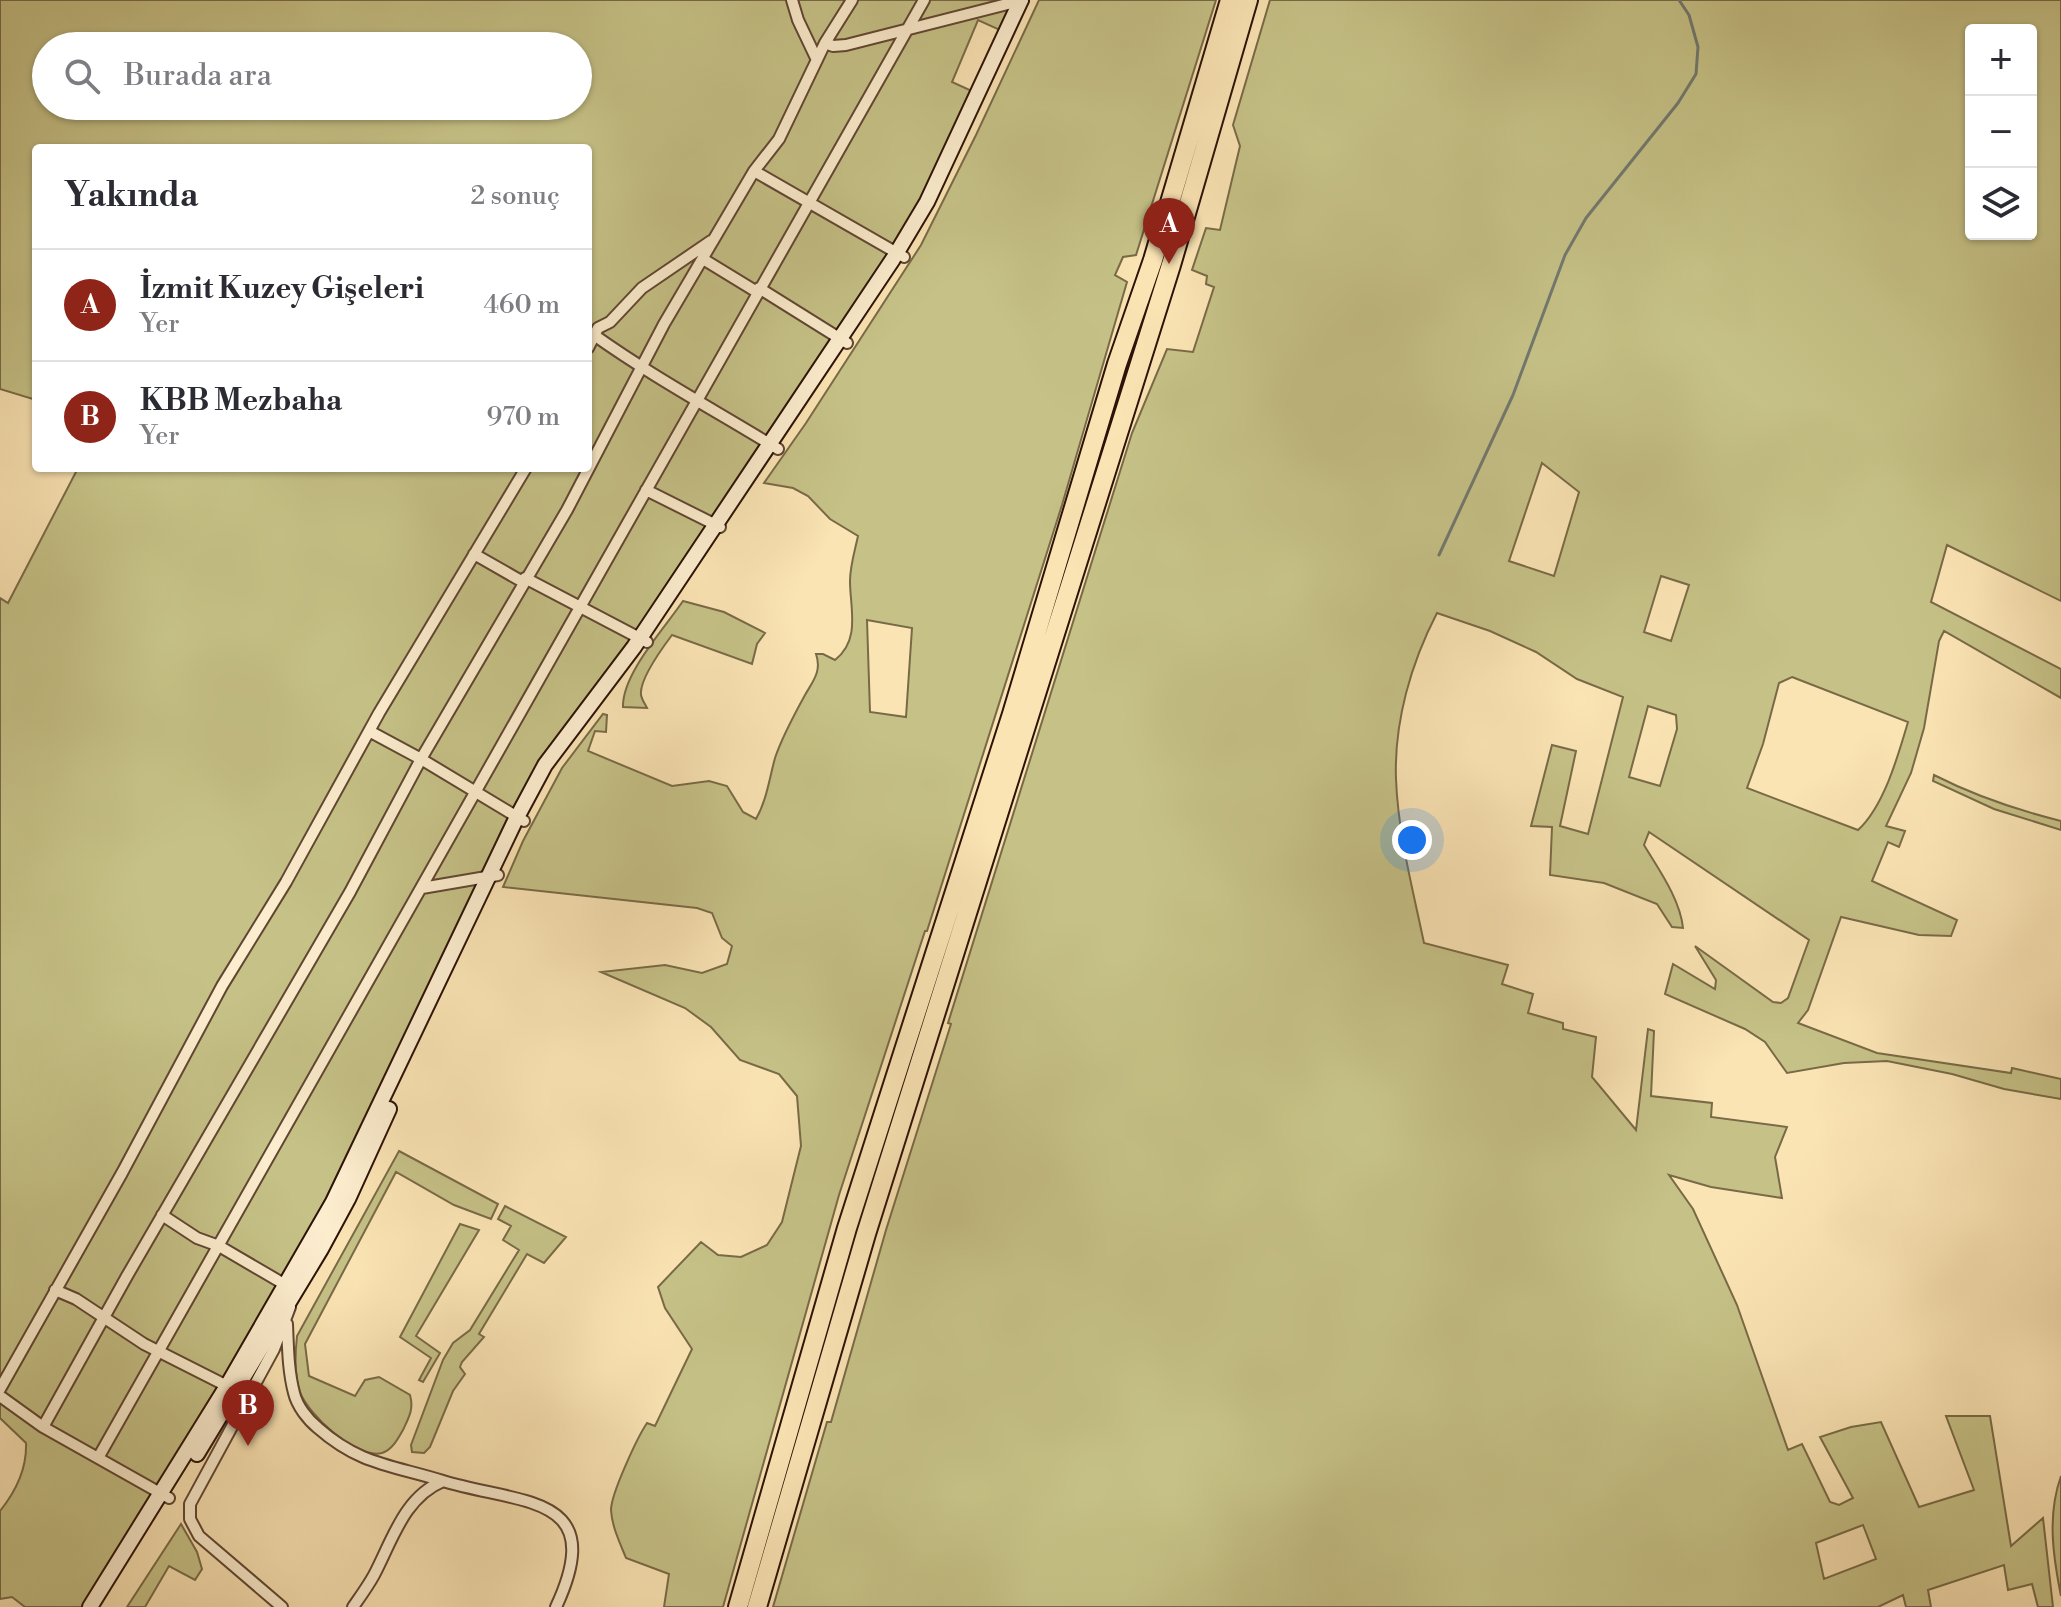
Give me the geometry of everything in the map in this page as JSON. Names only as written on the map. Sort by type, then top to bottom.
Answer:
[{"type":"highway","points":[[738,1607],[847,1228],[1012,714],[1230,0]]},
{"type":"highway","points":[[757,1607],[866,1234],[1171,265],[1248,0]]},
{"type":"main road","points":[[901,255],[1022,0]]},
{"type":"main road","points":[[101,1607],[291,1288],[348,1199],[520,819],[774,447],[934,203],[1031,0]]},
{"type":"main road","points":[[90,1607],[166,1496]]},
{"type":"street","points":[[792,0],[817,60]]},
{"type":"street","points":[[592,463],[664,324],[754,171],[779,139],[825,43],[852,0]]},
{"type":"street","points":[[98,1458],[924,0]]},
{"type":"street","points":[[825,43],[846,45],[1022,0]]},
{"type":"street","points":[[754,171],[901,255]]},
{"type":"street","points":[[592,339],[598,328],[610,322],[642,288],[714,239]]},
{"type":"street","points":[[703,259],[844,341]]},
{"type":"street","points":[[594,335],[642,369],[698,399],[774,447]]},
{"type":"street","points":[[0,1389],[136,1149],[222,986],[286,882],[369,731],[524,472]]},
{"type":"street","points":[[43,1427],[587,472]]},
{"type":"street","points":[[646,490],[719,526]]},
{"type":"street","points":[[474,554],[581,605],[644,640]]},
{"type":"street","points":[[369,731],[520,819]]},
{"type":"street","points":[[422,888],[493,876]]},
{"type":"street","points":[[162,1215],[197,1238],[219,1246],[291,1288],[287,1319],[288,1362],[294,1396],[311,1422],[339,1446],[353,1454],[443,1481],[535,1503],[554,1511],[571,1533],[571,1575],[556,1607]]},
{"type":"street","points":[[55,1290],[76,1299],[159,1352],[232,1388]]},
{"type":"street","points":[[282,1607],[199,1536],[190,1519],[190,1504],[262,1374],[287,1319]]},
{"type":"street","points":[[0,1396],[43,1427],[166,1496]]},
{"type":"street","points":[[353,1607],[373,1577],[397,1527],[415,1499],[430,1486],[443,1481]]},
{"type":"shaded area","points":[[0,0],[1016,0],[1002,31],[978,20],[952,82],[974,92],[911,223],[632,641],[547,756],[315,1232],[86,1607],[25,1607],[12,1597],[0,1599],[0,1511],[19,1479],[25,1461],[26,1443],[0,1418],[0,598],[8,603],[76,472],[592,472],[592,144],[32,144],[32,399],[0,389]]},
{"type":"shaded area","points":[[1039,0],[1216,0],[1136,255],[1123,257],[1115,275],[1127,282],[1062,505],[927,931],[839,1195],[723,1607],[664,1607],[669,1574],[626,1558],[611,1510],[620,1479],[637,1441],[647,1423],[655,1426],[692,1349],[665,1308],[658,1287],[701,1242],[718,1255],[741,1257],[767,1245],[782,1222],[801,1146],[797,1096],[779,1074],[740,1060],[711,1027],[685,1008],[601,972],[665,965],[702,973],[727,964],[732,946],[722,938],[712,913],[697,908],[503,887],[523,841],[562,768],[603,714],[607,715],[606,732],[595,731],[588,751],[672,786],[709,781],[727,786],[743,812],[756,819],[781,742],[816,676],[816,654],[835,660],[848,643],[852,623],[850,575],[858,536],[830,519],[808,496],[793,488],[764,483],[921,245]],"holes":[[[867,620],[912,628],[906,717],[870,712]]]},
{"type":"shaded area","points":[[1270,0],[2061,0],[2061,601],[1947,545],[1931,602],[2061,669],[2061,698],[1944,631],[1939,641],[1924,728],[1911,773],[1886,826],[1905,831],[1899,847],[1888,842],[1872,881],[1957,920],[1951,936],[1919,935],[1841,917],[1808,1010],[1798,1023],[1877,1053],[2011,1073],[2012,1068],[2061,1079],[2061,1099],[1887,1061],[1844,1063],[1787,1073],[1765,1042],[1745,1029],[1665,994],[1673,964],[1715,989],[1716,980],[1695,946],[1773,1002],[1781,1003],[1788,998],[1809,940],[1649,832],[1644,845],[1673,896],[1683,928],[1672,927],[1657,904],[1604,883],[1550,875],[1552,827],[1531,826],[1552,745],[1576,751],[1560,826],[1588,834],[1623,697],[1577,679],[1536,652],[1490,631],[1437,613],[1419,652],[1406,693],[1396,758],[1397,800],[1403,841],[1424,943],[1508,965],[1502,984],[1533,994],[1528,1013],[1563,1023],[1563,1029],[1596,1037],[1592,1077],[1636,1130],[1648,1029],[1654,1031],[1651,1096],[1712,1103],[1711,1117],[1787,1127],[1775,1157],[1782,1198],[1711,1187],[1669,1175],[1693,1209],[1737,1305],[1788,1450],[1802,1444],[1830,1502],[1839,1505],[1853,1498],[1820,1437],[1881,1422],[1919,1507],[1974,1490],[1946,1416],[1990,1416],[2011,1546],[2043,1518],[2053,1607],[2038,1607],[2032,1584],[2008,1590],[2004,1565],[1928,1590],[1931,1607],[1906,1607],[1903,1595],[1878,1607],[773,1607],[951,1024],[948,1023],[1132,433],[1167,349],[1193,352],[1214,287],[1206,284],[1207,276],[1192,270],[1206,228],[1220,230],[1240,146],[1233,125]],"holes":[[[1542,463],[1579,492],[1554,576],[1509,561]],[[1661,576],[1689,585],[1671,641],[1644,632]],[[1792,677],[1908,722],[1883,794],[1858,830],[1747,788],[1763,744],[1779,683]],[[1648,706],[1676,715],[1677,729],[1660,786],[1629,777]],[[1863,1525],[1876,1559],[1824,1579],[1816,1543]]]},
{"type":"shaded area","points":[[683,601],[724,612],[765,633],[757,644],[752,664],[672,635],[652,664],[641,688],[647,708],[623,707],[629,680]]},
{"type":"shaded area","points":[[1934,775],[1996,802],[2061,821],[2061,830],[1994,809],[1933,781]]},
{"type":"shaded area","points":[[399,1151],[498,1204],[491,1219],[454,1205],[396,1172],[305,1344],[309,1376],[355,1396],[365,1380],[379,1377],[410,1395],[410,1413],[397,1440],[386,1452],[371,1453],[359,1450],[334,1433],[305,1401],[297,1379],[296,1343],[297,1336]]},
{"type":"shaded area","points":[[505,1206],[566,1237],[544,1263],[527,1254],[479,1334],[484,1337],[462,1362],[460,1367],[465,1374],[453,1391],[430,1447],[424,1453],[412,1452],[411,1445],[443,1360],[453,1343],[470,1330],[519,1250],[503,1240],[511,1226],[498,1219]]},
{"type":"shaded area","points":[[460,1224],[479,1230],[416,1336],[440,1353],[423,1382],[419,1380],[431,1358],[400,1337]]},
{"type":"shaded area","points":[[2061,1476],[2061,1596],[2053,1521]]},
{"type":"shaded area","points":[[181,1524],[197,1552],[202,1569],[195,1580],[169,1566],[145,1607],[127,1607]]},
{"type":"waterway","points":[[1439,555],[1513,395],[1565,255],[1586,218],[1678,103],[1696,74],[1698,47],[1689,15],[1679,0]]},
{"type":"place","name":"İzmit Kuzey Gişeleri","points":[[1169,264]]},
{"type":"place","name":"KBB Mezbaha","points":[[248,1446]]}]
